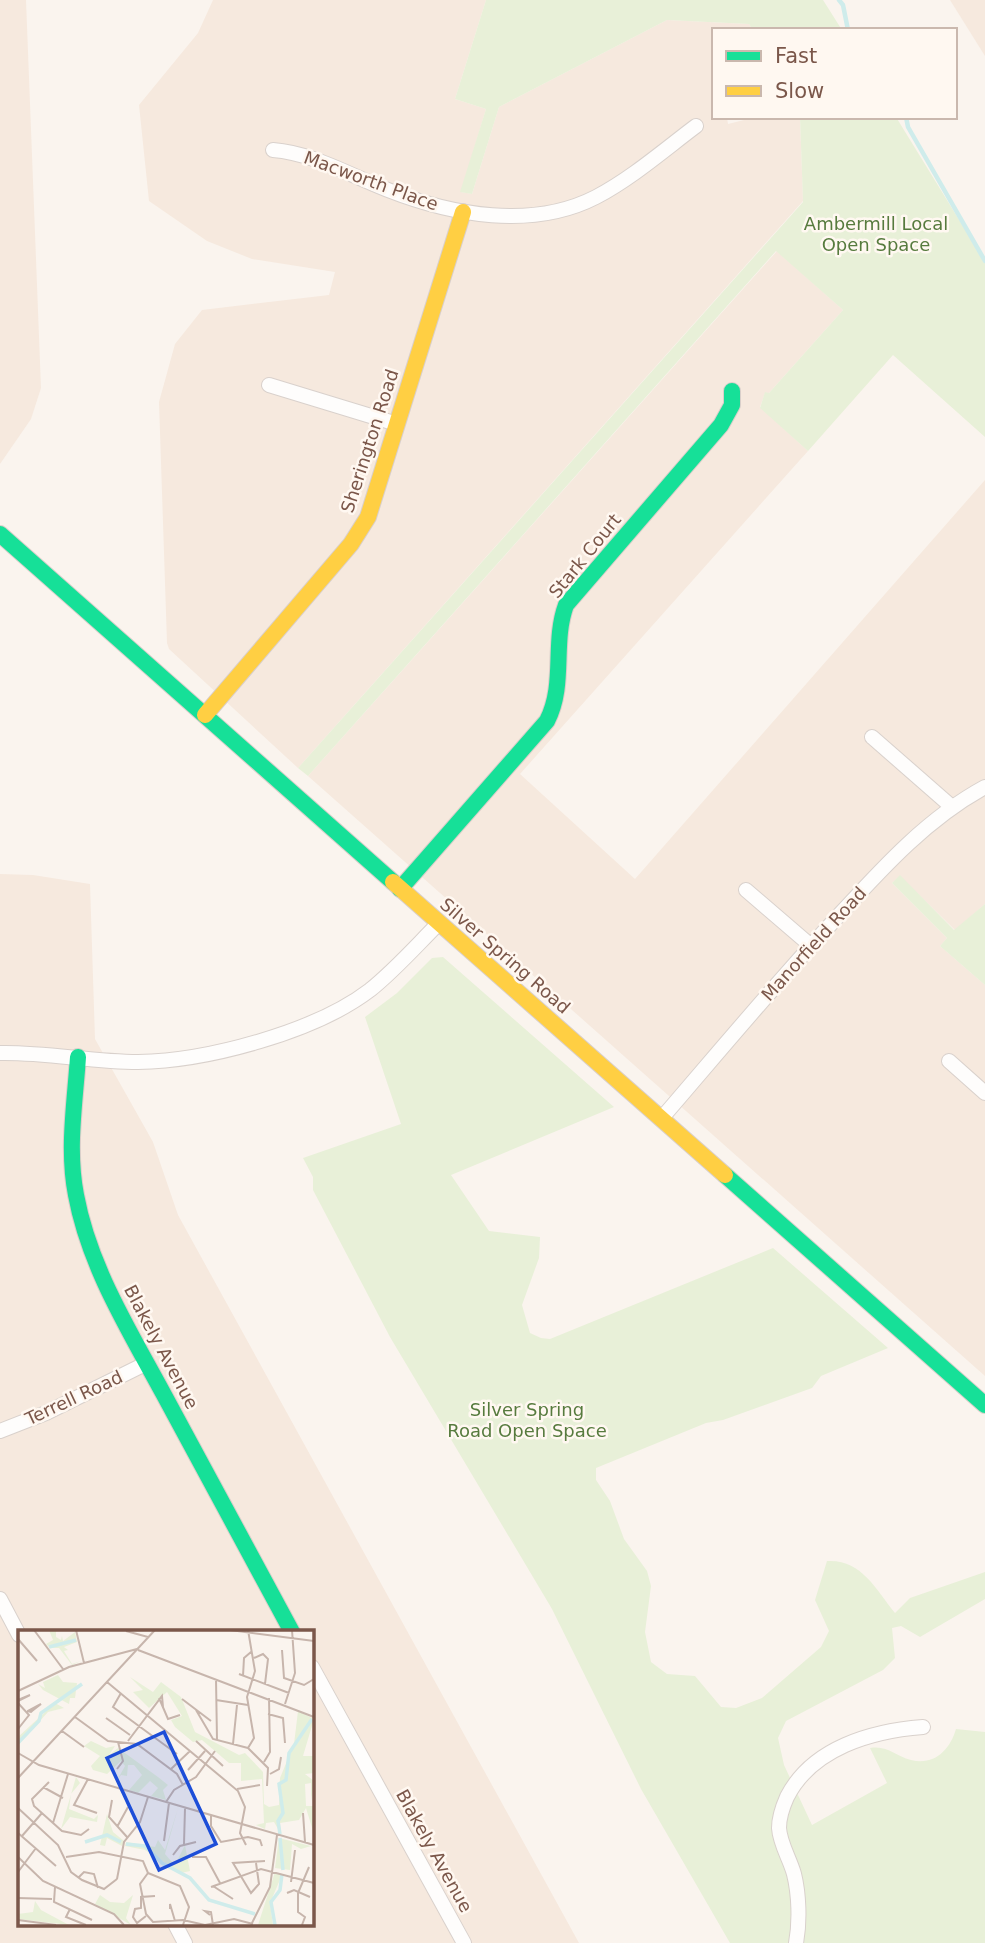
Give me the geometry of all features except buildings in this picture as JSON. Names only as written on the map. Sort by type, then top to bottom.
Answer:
[{"type":"street","name":"Macworth Place","points":[[273,150],[297,153],[402,196],[463,212],[519,215],[576,205],[615,186],[696,126]]},
{"type":"street","name":"Sherington Road","points":[[205,715],[361,529],[376,496],[463,212]]},
{"type":"street","points":[[269,385],[397,424]]},
{"type":"street","name":"Stark Court","points":[[400,889],[548,721],[557,699],[559,685],[556,640],[566,605],[721,425],[732,405],[732,391]]},
{"type":"street","name":"Silver Spring Road","points":[[0,534],[985,1405]]},
{"type":"street","points":[[872,737],[952,807]]},
{"type":"street","name":"Manorfield Road","points":[[661,1119],[810,945],[898,854],[952,807],[985,787]]},
{"type":"street","points":[[746,890],[810,945]]},
{"type":"street","points":[[0,1053],[138,1062],[236,1049],[302,1025],[338,1009],[368,991],[439,923]]},
{"type":"street","name":"Blakely Avenue","points":[[78,1057],[73,1169],[78,1209],[101,1273],[291,1630]]},
{"type":"street","points":[[949,1061],[985,1093]]},
{"type":"street","name":"Terrell Road","points":[[0,1431],[46,1413],[147,1363]]},
{"type":"street","points":[[0,1599],[18,1633]]},
{"type":"street","name":"Blakely Avenue","points":[[313,1669],[464,1943]]},
{"type":"street","points":[[796,1943],[798,1910],[794,1875],[779,1827],[784,1803],[795,1782],[828,1754],[864,1738],[892,1730],[923,1727]]},
{"type":"street","points":[[176,1926],[186,1943]]},
{"type":"shaded area","points":[[0,0],[26,0],[41,388],[31,419],[0,464]]},
{"type":"shaded area","points":[[213,0],[486,0],[455,99],[486,109],[461,192],[472,194],[499,107],[667,20],[749,24],[752,28],[712,28],[712,119],[727,119],[728,124],[748,119],[800,119],[803,201],[298,768],[169,649],[167,643],[159,402],[175,344],[202,310],[329,295],[335,272],[252,259],[207,241],[149,201],[139,105],[198,33]]},
{"type":"shaded area","points":[[950,0],[985,0],[985,56]]},
{"type":"shaded area","points":[[777,251],[843,310],[769,393],[765,393],[760,407],[808,451],[520,774],[635,879],[985,480],[985,904],[955,930],[900,876],[892,883],[947,938],[940,946],[985,985],[985,1376],[308,776]]},
{"type":"shaded area","points":[[0,874],[33,875],[90,884],[95,1039],[153,1142],[178,1215],[579,1943],[0,1943]]},
{"type":"green space","points":[[486,0],[823,0],[841,28],[752,28],[749,24],[667,20],[499,107],[472,194],[460,192],[486,109],[455,99]]},
{"type":"green space","name":"Ambermill Local Open Space","points":[[800,119],[897,119],[985,262],[985,437],[893,355],[808,451],[760,408],[765,392],[769,393],[843,310],[776,251],[308,776],[298,768],[803,202]]},
{"type":"green space","points":[[900,875],[954,930],[985,904],[985,985],[940,946],[947,938],[892,883]]},
{"type":"green space","name":"Silver Spring Road Open Space","points":[[443,957],[614,1107],[451,1175],[489,1231],[540,1237],[539,1258],[522,1305],[530,1333],[550,1339],[773,1248],[888,1348],[821,1376],[812,1388],[723,1420],[706,1423],[596,1468],[596,1480],[610,1501],[624,1539],[647,1571],[651,1586],[645,1632],[651,1662],[667,1674],[695,1676],[721,1707],[736,1708],[762,1698],[821,1647],[829,1631],[815,1600],[827,1561],[839,1562],[858,1570],[874,1585],[895,1613],[910,1598],[985,1572],[985,1599],[920,1637],[901,1626],[892,1628],[895,1658],[883,1670],[786,1721],[778,1738],[784,1765],[812,1825],[887,1783],[870,1748],[887,1749],[911,1760],[927,1761],[945,1750],[956,1729],[985,1732],[985,1943],[730,1943],[641,1789],[552,1609],[390,1337],[313,1190],[313,1177],[303,1158],[401,1124],[365,1017],[397,993],[432,958]]},
{"type":"waterway","points":[[839,0],[843,5],[848,28]]},
{"type":"waterway","points":[[906,119],[908,127],[985,261]]},
{"type":"traffic: fast","points":[[400,889],[547,721],[556,693],[560,634],[566,605],[721,425],[732,405],[732,391]]},
{"type":"traffic: fast","points":[[0,534],[393,882]]},
{"type":"traffic: fast","points":[[78,1057],[72,1126],[73,1178],[90,1247],[124,1321],[291,1630]]},
{"type":"traffic: fast","points":[[725,1175],[985,1405]]},
{"type":"traffic: slow","points":[[205,715],[351,544],[368,517],[463,212]]},
{"type":"traffic: slow","points":[[393,882],[725,1175]]}]
